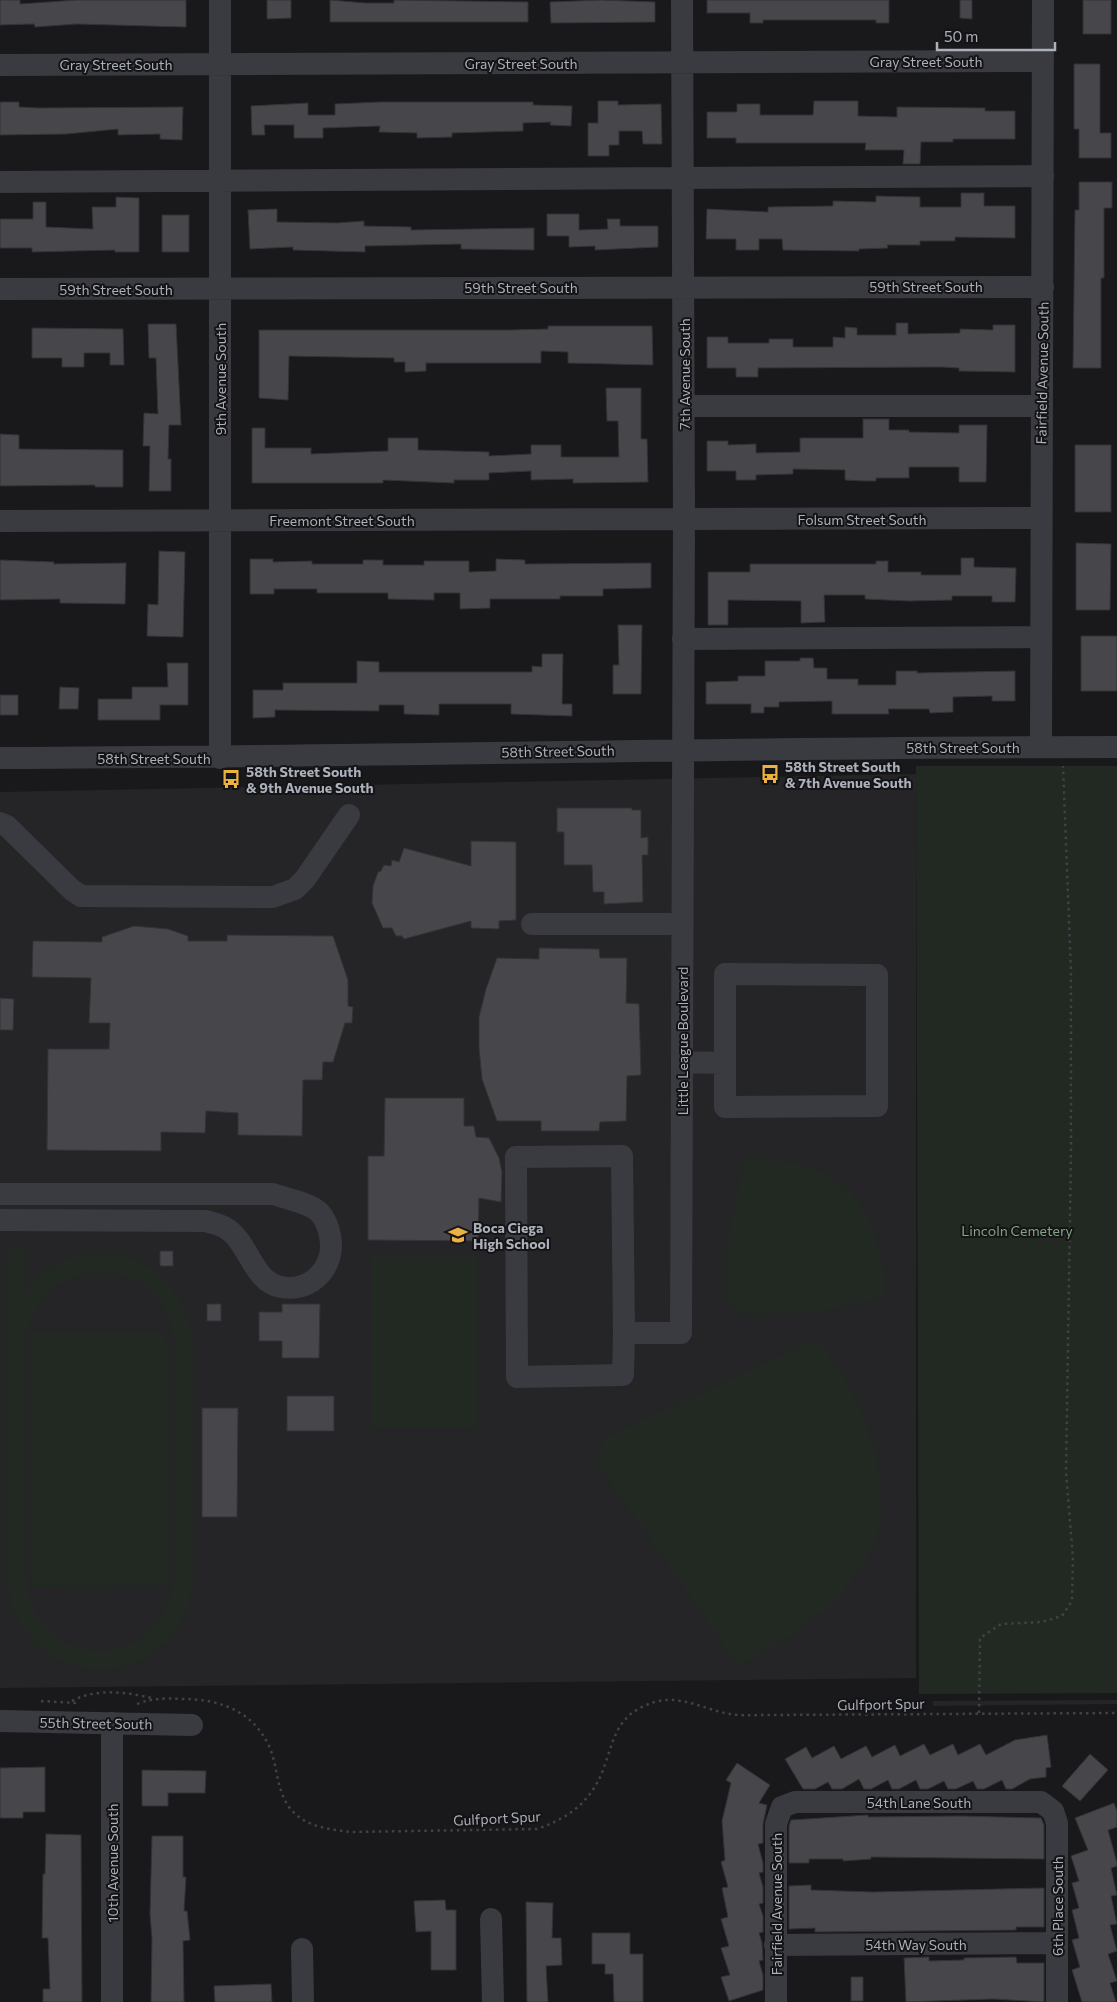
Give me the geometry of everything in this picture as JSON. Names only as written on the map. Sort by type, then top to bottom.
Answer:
[{"type":"street","name":"9th Avenue South","points":[[220,0],[220,758]]},
{"type":"street","name":"7th Avenue South","points":[[682,0],[684,286],[682,749]]},
{"type":"street","name":"Fairfield Avenue South","points":[[1043,0],[1041,636],[1052,747]]},
{"type":"street","name":"Gray Street South","points":[[0,64],[1043,61]]},
{"type":"street","points":[[0,182],[1042,176]]},
{"type":"street","name":"59th Street South","points":[[0,289],[1042,286]]},
{"type":"street","points":[[684,406],[1042,406]]},
{"type":"street","name":"Folsum Street South","points":[[684,519],[1040,518]]},
{"type":"street","name":"Freemont Street South","points":[[0,521],[684,519]]},
{"type":"street","points":[[683,639],[1041,636]]},
{"type":"street","name":"58th Street South","points":[[0,758],[220,758],[682,749],[1117,747]]},
{"type":"street","name":"Little League Boulevard","points":[[624,1334],[681,1333],[682,749]]},
{"type":"street","points":[[4,824],[72,890],[87,896],[273,897],[295,889],[305,879],[349,815]]},
{"type":"street","points":[[532,924],[682,924]]},
{"type":"street","points":[[725,974],[877,975],[877,1106],[725,1107],[725,1063],[725,974]]},
{"type":"street","points":[[682,1062],[725,1063]]},
{"type":"street","points":[[622,1156],[624,1334],[623,1375],[517,1377],[516,1157],[622,1156]]},
{"type":"street","points":[[0,1194],[273,1194],[299,1202],[320,1213],[329,1228],[332,1244],[330,1259],[323,1272],[310,1283],[294,1288],[280,1287],[267,1281],[241,1243],[225,1227],[206,1221],[0,1220]]},
{"type":"street","name":"55th Street South","points":[[0,1721],[192,1724]]},
{"type":"street","name":"10th Avenue South","points":[[112,1723],[112,2002]]},
{"type":"street","name":"54th Lane South","points":[[782,1807],[795,1802],[1042,1802],[1053,1812]]},
{"type":"street","name":"Fairfield Avenue South","points":[[776,2002],[776,1824],[782,1807]]},
{"type":"street","name":"6th Place South","points":[[1053,1812],[1056,1823],[1057,2002]]},
{"type":"street","points":[[491,1919],[493,2002]]},
{"type":"street","name":"54th Way South","points":[[775,1945],[1057,1943]]},
{"type":"street","points":[[302,1949],[303,2002]]},
{"type":"path","points":[[979,1714],[980,1638],[1001,1624],[1042,1622],[1062,1616],[1072,1601],[1073,1558],[1066,1472],[1071,973],[1064,838],[1052,747]]},
{"type":"path","name":"Gulfport Spur","points":[[71,1702],[98,1693],[130,1694],[153,1698],[203,1699],[225,1704],[244,1714],[260,1729],[270,1748],[281,1795],[290,1808],[303,1820],[323,1829],[350,1832],[537,1828],[559,1822],[578,1808],[594,1790],[611,1742],[623,1722],[640,1709],[659,1702],[675,1700],[732,1714],[1117,1712]]},
{"type":"shaded area","name":"Boca Ciega High School","points":[[916,774],[916,1678],[0,1688],[0,792]]},
{"type":"shaded area","points":[[1117,1700],[1117,1704],[933,1706],[933,1701]]},
{"type":"green space","name":"Lincoln Cemetery","points":[[916,766],[1117,766],[1117,1693],[919,1694]]},
{"type":"green space","points":[[745,1157],[778,1160],[807,1167],[830,1178],[850,1192],[865,1212],[876,1235],[883,1264],[886,1297],[811,1313],[742,1315],[728,1300],[728,1237]]},
{"type":"green space","points":[[7,1249],[25,1249],[25,1291],[49,1270],[74,1257],[100,1253],[125,1256],[149,1267],[168,1285],[184,1309],[193,1339],[194,1580],[186,1613],[181,1623],[164,1644],[143,1658],[120,1667],[95,1668],[71,1664],[49,1654],[29,1637],[13,1610],[7,1578]],"holes":[[[102,1271],[131,1278],[153,1293],[167,1314],[175,1343],[175,1572],[167,1607],[149,1632],[125,1647],[98,1651],[71,1645],[48,1630],[32,1604],[25,1569],[25,1340],[34,1312],[51,1291],[61,1283],[87,1273]]]},
{"type":"green space","points":[[372,1257],[477,1257],[477,1427],[372,1427]]},
{"type":"green space","points":[[31,1333],[167,1333],[168,1586],[32,1587]]},
{"type":"green space","points":[[818,1339],[843,1375],[863,1414],[870,1434],[880,1477],[881,1513],[879,1531],[866,1558],[838,1597],[801,1628],[738,1665],[597,1463],[604,1438]]},
{"type":"building","points":[[0,0],[20,0],[20,4],[77,0],[186,0],[186,27],[77,24],[35,27],[34,24],[0,25]]},
{"type":"building","points":[[267,0],[291,0],[291,18],[267,19]]},
{"type":"building","points":[[330,0],[365,3],[394,3],[394,0],[528,2],[528,22],[330,22]]},
{"type":"building","points":[[601,0],[655,2],[655,22],[551,23],[550,2]]},
{"type":"building","points":[[707,0],[889,0],[889,23],[876,23],[876,20],[763,20],[763,23],[750,23],[750,13],[707,13]]},
{"type":"building","points":[[960,0],[972,0],[972,19],[960,18]]},
{"type":"building","points":[[1083,0],[1111,0],[1111,34],[1083,34]]},
{"type":"building","points":[[1074,64],[1100,64],[1100,133],[1111,133],[1111,158],[1079,158],[1079,129],[1074,129]]},
{"type":"building","points":[[598,101],[618,101],[618,105],[661,104],[662,144],[643,144],[642,131],[619,131],[619,145],[609,145],[609,156],[588,156],[588,123],[598,123]]},
{"type":"building","points":[[814,101],[858,101],[858,116],[897,117],[897,107],[985,108],[985,111],[1015,111],[1015,139],[953,139],[953,142],[921,142],[920,164],[903,164],[904,150],[865,150],[866,143],[736,143],[736,138],[707,138],[707,112],[737,112],[737,104],[760,104],[760,115],[813,115]]},
{"type":"building","points":[[0,102],[19,102],[19,107],[39,108],[183,107],[182,140],[160,139],[160,134],[118,135],[118,129],[66,134],[0,135]]},
{"type":"building","points":[[380,102],[533,102],[533,105],[572,106],[571,126],[550,125],[551,122],[523,123],[523,131],[452,133],[452,137],[417,138],[417,133],[379,132],[380,126],[323,128],[323,138],[294,138],[294,125],[264,125],[265,135],[252,135],[251,106],[308,103],[308,115],[335,115],[335,104]]},
{"type":"building","points":[[1079,182],[1112,182],[1112,208],[1104,208],[1104,278],[1101,278],[1101,368],[1073,368],[1075,210],[1079,210]]},
{"type":"building","points":[[961,193],[984,193],[984,206],[1015,206],[1015,238],[955,237],[955,241],[920,241],[920,245],[887,245],[888,248],[859,249],[859,251],[783,250],[782,239],[759,239],[759,250],[736,250],[736,239],[706,239],[707,209],[768,212],[768,207],[833,206],[833,201],[876,202],[876,196],[920,197],[920,207],[961,207]]},
{"type":"building","points":[[116,197],[139,198],[139,252],[115,252],[115,250],[32,252],[32,248],[0,248],[0,219],[33,219],[33,202],[46,202],[46,227],[93,229],[92,207],[116,207]]},
{"type":"building","points":[[277,209],[277,222],[337,223],[364,221],[364,226],[411,227],[411,230],[534,228],[534,250],[461,249],[461,244],[365,246],[365,252],[293,250],[293,247],[250,249],[248,210]]},
{"type":"building","points":[[547,214],[579,214],[579,230],[608,229],[607,219],[620,219],[620,226],[658,226],[658,247],[595,250],[595,246],[569,247],[569,236],[547,236]]},
{"type":"building","points":[[162,215],[189,215],[189,252],[162,252]]},
{"type":"building","points":[[896,323],[908,323],[908,334],[960,333],[960,329],[993,330],[993,325],[1015,325],[1015,372],[959,371],[959,368],[941,367],[758,368],[758,377],[736,377],[736,368],[707,368],[707,337],[728,337],[728,343],[769,343],[769,339],[793,339],[793,347],[833,347],[833,337],[845,338],[845,327],[857,328],[857,335],[896,335]]},
{"type":"building","points":[[148,324],[176,324],[181,425],[169,425],[168,459],[171,459],[171,491],[149,491],[150,446],[143,446],[144,413],[158,414],[156,358],[149,358]]},
{"type":"building","points":[[548,326],[652,326],[653,365],[568,363],[568,352],[541,351],[541,363],[426,363],[426,371],[405,372],[405,362],[394,362],[394,358],[289,356],[288,400],[259,398],[259,330],[511,330],[548,329]]},
{"type":"building","points":[[32,328],[123,329],[124,365],[110,365],[110,353],[84,353],[84,367],[62,367],[62,358],[32,358]]},
{"type":"building","points":[[606,388],[641,388],[641,439],[647,439],[648,482],[573,483],[573,479],[531,480],[531,471],[489,473],[489,480],[454,480],[454,483],[383,480],[383,483],[252,483],[252,428],[265,428],[265,448],[311,448],[311,454],[388,451],[388,438],[418,438],[418,450],[489,452],[489,456],[531,454],[531,445],[561,445],[561,457],[619,457],[618,421],[607,421]]},
{"type":"building","points":[[863,419],[889,419],[889,430],[909,430],[909,432],[959,433],[959,425],[987,425],[986,482],[959,482],[959,467],[909,467],[909,478],[876,478],[876,481],[845,480],[845,470],[793,469],[793,474],[756,475],[756,480],[736,480],[736,471],[707,471],[707,441],[728,441],[728,445],[756,444],[756,453],[800,452],[800,438],[863,438]]},
{"type":"building","points":[[0,434],[19,435],[19,449],[123,450],[123,487],[95,487],[95,485],[0,486]]},
{"type":"building","points":[[1075,445],[1111,445],[1111,512],[1075,512]]},
{"type":"building","points":[[1076,543],[1111,544],[1110,610],[1076,610]]},
{"type":"building","points":[[159,551],[185,552],[183,637],[147,636],[148,604],[158,605]]},
{"type":"building","points":[[961,558],[974,558],[974,567],[1016,568],[1015,602],[992,602],[992,596],[952,596],[952,600],[909,601],[865,599],[865,595],[824,595],[825,622],[801,623],[801,601],[728,600],[728,625],[708,625],[708,572],[750,572],[750,564],[876,564],[876,561],[888,561],[888,572],[921,572],[921,575],[961,575]]},
{"type":"building","points":[[250,559],[273,559],[273,562],[312,561],[312,564],[363,564],[363,560],[383,560],[383,565],[424,565],[424,561],[469,561],[469,572],[496,571],[496,559],[525,560],[525,564],[651,563],[651,588],[603,589],[603,596],[560,596],[560,599],[490,599],[490,608],[460,609],[460,593],[434,593],[434,600],[388,599],[388,593],[317,593],[317,589],[274,589],[274,594],[250,594]]},
{"type":"building","points":[[0,560],[54,562],[54,564],[126,563],[125,604],[60,603],[60,599],[0,600]]},
{"type":"building","points":[[618,625],[642,625],[641,694],[613,694],[613,665],[619,665]]},
{"type":"building","points":[[1081,636],[1117,636],[1117,691],[1081,691]]},
{"type":"building","points":[[542,654],[563,654],[562,704],[572,704],[572,716],[511,714],[511,704],[439,704],[439,715],[404,714],[404,705],[379,705],[379,711],[275,710],[275,717],[253,718],[253,690],[283,690],[283,683],[357,683],[357,661],[379,662],[379,672],[532,672],[532,666],[542,667]]},
{"type":"building","points":[[800,658],[813,658],[814,668],[827,668],[827,679],[858,679],[858,685],[896,685],[896,671],[917,671],[917,673],[1015,671],[1015,701],[992,701],[992,696],[953,697],[953,712],[930,713],[929,709],[888,709],[889,714],[832,714],[832,701],[779,702],[779,707],[764,707],[764,713],[751,713],[751,704],[706,704],[706,682],[738,681],[738,676],[765,676],[765,661],[800,661]]},
{"type":"building","points":[[167,663],[188,663],[188,705],[160,705],[160,720],[98,720],[98,699],[132,699],[132,687],[168,687]]},
{"type":"building","points":[[60,687],[79,688],[78,709],[59,709]]},
{"type":"building","points":[[0,695],[18,695],[18,715],[0,715]]},
{"type":"building","points":[[557,808],[632,808],[632,810],[641,810],[641,838],[648,837],[648,855],[642,855],[643,902],[604,904],[604,892],[593,892],[592,865],[564,865],[564,832],[557,832]]},
{"type":"building","points":[[471,841],[516,842],[516,920],[499,921],[499,929],[471,928],[471,921],[404,939],[402,936],[396,936],[392,928],[383,928],[372,903],[373,886],[378,872],[381,871],[384,865],[391,866],[392,860],[399,862],[404,848],[471,866]]},
{"type":"building","points":[[134,926],[168,929],[188,936],[188,941],[227,941],[227,935],[333,936],[348,980],[348,1006],[353,1007],[352,1023],[345,1023],[333,1062],[323,1062],[322,1080],[303,1080],[302,1136],[238,1135],[238,1113],[206,1111],[205,1133],[161,1132],[161,1151],[47,1150],[48,1049],[109,1049],[110,1023],[89,1023],[91,978],[32,977],[33,941],[102,942],[102,937]]},
{"type":"building","points":[[539,948],[599,949],[600,958],[627,958],[626,1003],[639,1004],[641,1075],[627,1076],[626,1121],[600,1122],[599,1131],[541,1131],[541,1121],[497,1121],[482,1079],[479,1017],[497,958],[539,959]]},
{"type":"building","points":[[0,998],[14,999],[13,1030],[0,1030]]},
{"type":"building","points":[[385,1098],[464,1098],[464,1126],[474,1126],[476,1137],[489,1138],[499,1158],[502,1172],[501,1202],[479,1198],[478,1241],[368,1240],[368,1156],[384,1156]]},
{"type":"building","points":[[160,1251],[173,1251],[173,1266],[160,1266]]},
{"type":"building","points":[[207,1304],[221,1304],[221,1321],[207,1321]]},
{"type":"building","points":[[282,1304],[320,1304],[319,1358],[282,1358],[282,1341],[259,1341],[259,1312],[282,1312]]},
{"type":"building","points":[[287,1396],[334,1396],[334,1431],[287,1431]]},
{"type":"building","points":[[202,1408],[238,1408],[237,1517],[202,1517]]},
{"type":"building","points":[[1047,1735],[1051,1767],[1046,1768],[1046,1777],[1030,1779],[1012,1789],[1006,1789],[1002,1780],[984,1789],[977,1789],[973,1781],[956,1789],[948,1789],[944,1781],[928,1789],[920,1789],[916,1780],[899,1789],[892,1789],[888,1780],[871,1789],[864,1789],[859,1779],[842,1789],[832,1789],[828,1782],[815,1789],[803,1789],[785,1759],[806,1747],[812,1758],[834,1746],[841,1759],[866,1746],[872,1757],[895,1745],[900,1756],[924,1744],[930,1755],[953,1744],[958,1755],[980,1744],[986,1755],[1015,1740]]},
{"type":"building","points":[[1090,1754],[1108,1770],[1080,1801],[1062,1786]]},
{"type":"building","points":[[737,1763],[770,1785],[759,1803],[767,1805],[763,1824],[763,1843],[758,1844],[763,1863],[763,1872],[759,1873],[763,1887],[763,1903],[759,1904],[763,1916],[763,1932],[759,1933],[762,1943],[763,1960],[759,1961],[763,1975],[763,1990],[729,2001],[721,1977],[730,1975],[721,1948],[729,1946],[721,1919],[728,1917],[722,1888],[728,1887],[721,1862],[725,1860],[722,1821],[731,1783],[726,1780]]},
{"type":"building","points":[[45,1767],[45,1812],[23,1812],[23,1818],[0,1818],[0,1768]]},
{"type":"building","points":[[142,1770],[206,1771],[205,1793],[168,1793],[168,1806],[142,1806]]},
{"type":"building","points":[[1114,1803],[1117,1811],[1117,1827],[1108,1830],[1117,1863],[1117,1866],[1111,1868],[1117,1895],[1111,1896],[1117,1924],[1110,1925],[1117,1951],[1108,1954],[1117,1981],[1110,1983],[1116,2002],[1082,2002],[1072,1970],[1080,1967],[1072,1940],[1079,1938],[1072,1910],[1079,1908],[1072,1883],[1079,1881],[1071,1856],[1088,1850],[1075,1818]]},
{"type":"building","points":[[868,1815],[868,1817],[960,1816],[1041,1818],[1044,1825],[1044,1859],[871,1857],[871,1859],[843,1861],[843,1859],[809,1859],[809,1863],[789,1863],[789,1826],[791,1820]]},
{"type":"building","points":[[46,1834],[81,1835],[82,2002],[43,2002],[43,1989],[50,1989],[48,1938],[42,1938]]},
{"type":"building","points":[[152,1836],[183,1836],[183,1877],[186,1877],[184,1911],[187,1911],[190,1940],[183,1941],[184,2002],[151,2002],[152,1939],[150,1914]]},
{"type":"building","points":[[811,1885],[811,1890],[873,1892],[1044,1888],[1044,1927],[1016,1927],[1016,1930],[815,1932],[815,1928],[789,1929],[789,1886]]},
{"type":"building","points":[[445,1900],[446,1910],[456,1910],[456,1970],[431,1970],[431,1931],[416,1932],[414,1901]]},
{"type":"building","points":[[526,1902],[553,1903],[552,1938],[561,1938],[562,1965],[546,1966],[548,2002],[527,2002]]},
{"type":"building","points":[[592,1933],[630,1933],[630,1954],[643,1954],[643,2002],[614,2002],[613,1974],[605,1974],[605,1964],[592,1964]]},
{"type":"building","points":[[929,1957],[929,1961],[1016,1957],[1017,1963],[1044,1963],[1044,2002],[993,1999],[906,2002],[904,1958]]},
{"type":"building","points":[[851,1977],[863,1977],[863,2001],[851,2001]]},
{"type":"building","points":[[271,1984],[272,2002],[215,2002],[214,1986]]},
{"type":"place","name":"58th Street South & 7th Avenue South","points":[[770,774]]},
{"type":"place","name":"58th Street South & 9th Avenue South","points":[[231,779]]},
{"type":"place","name":"Boca Ciega High School","points":[[458,1235]]}]
